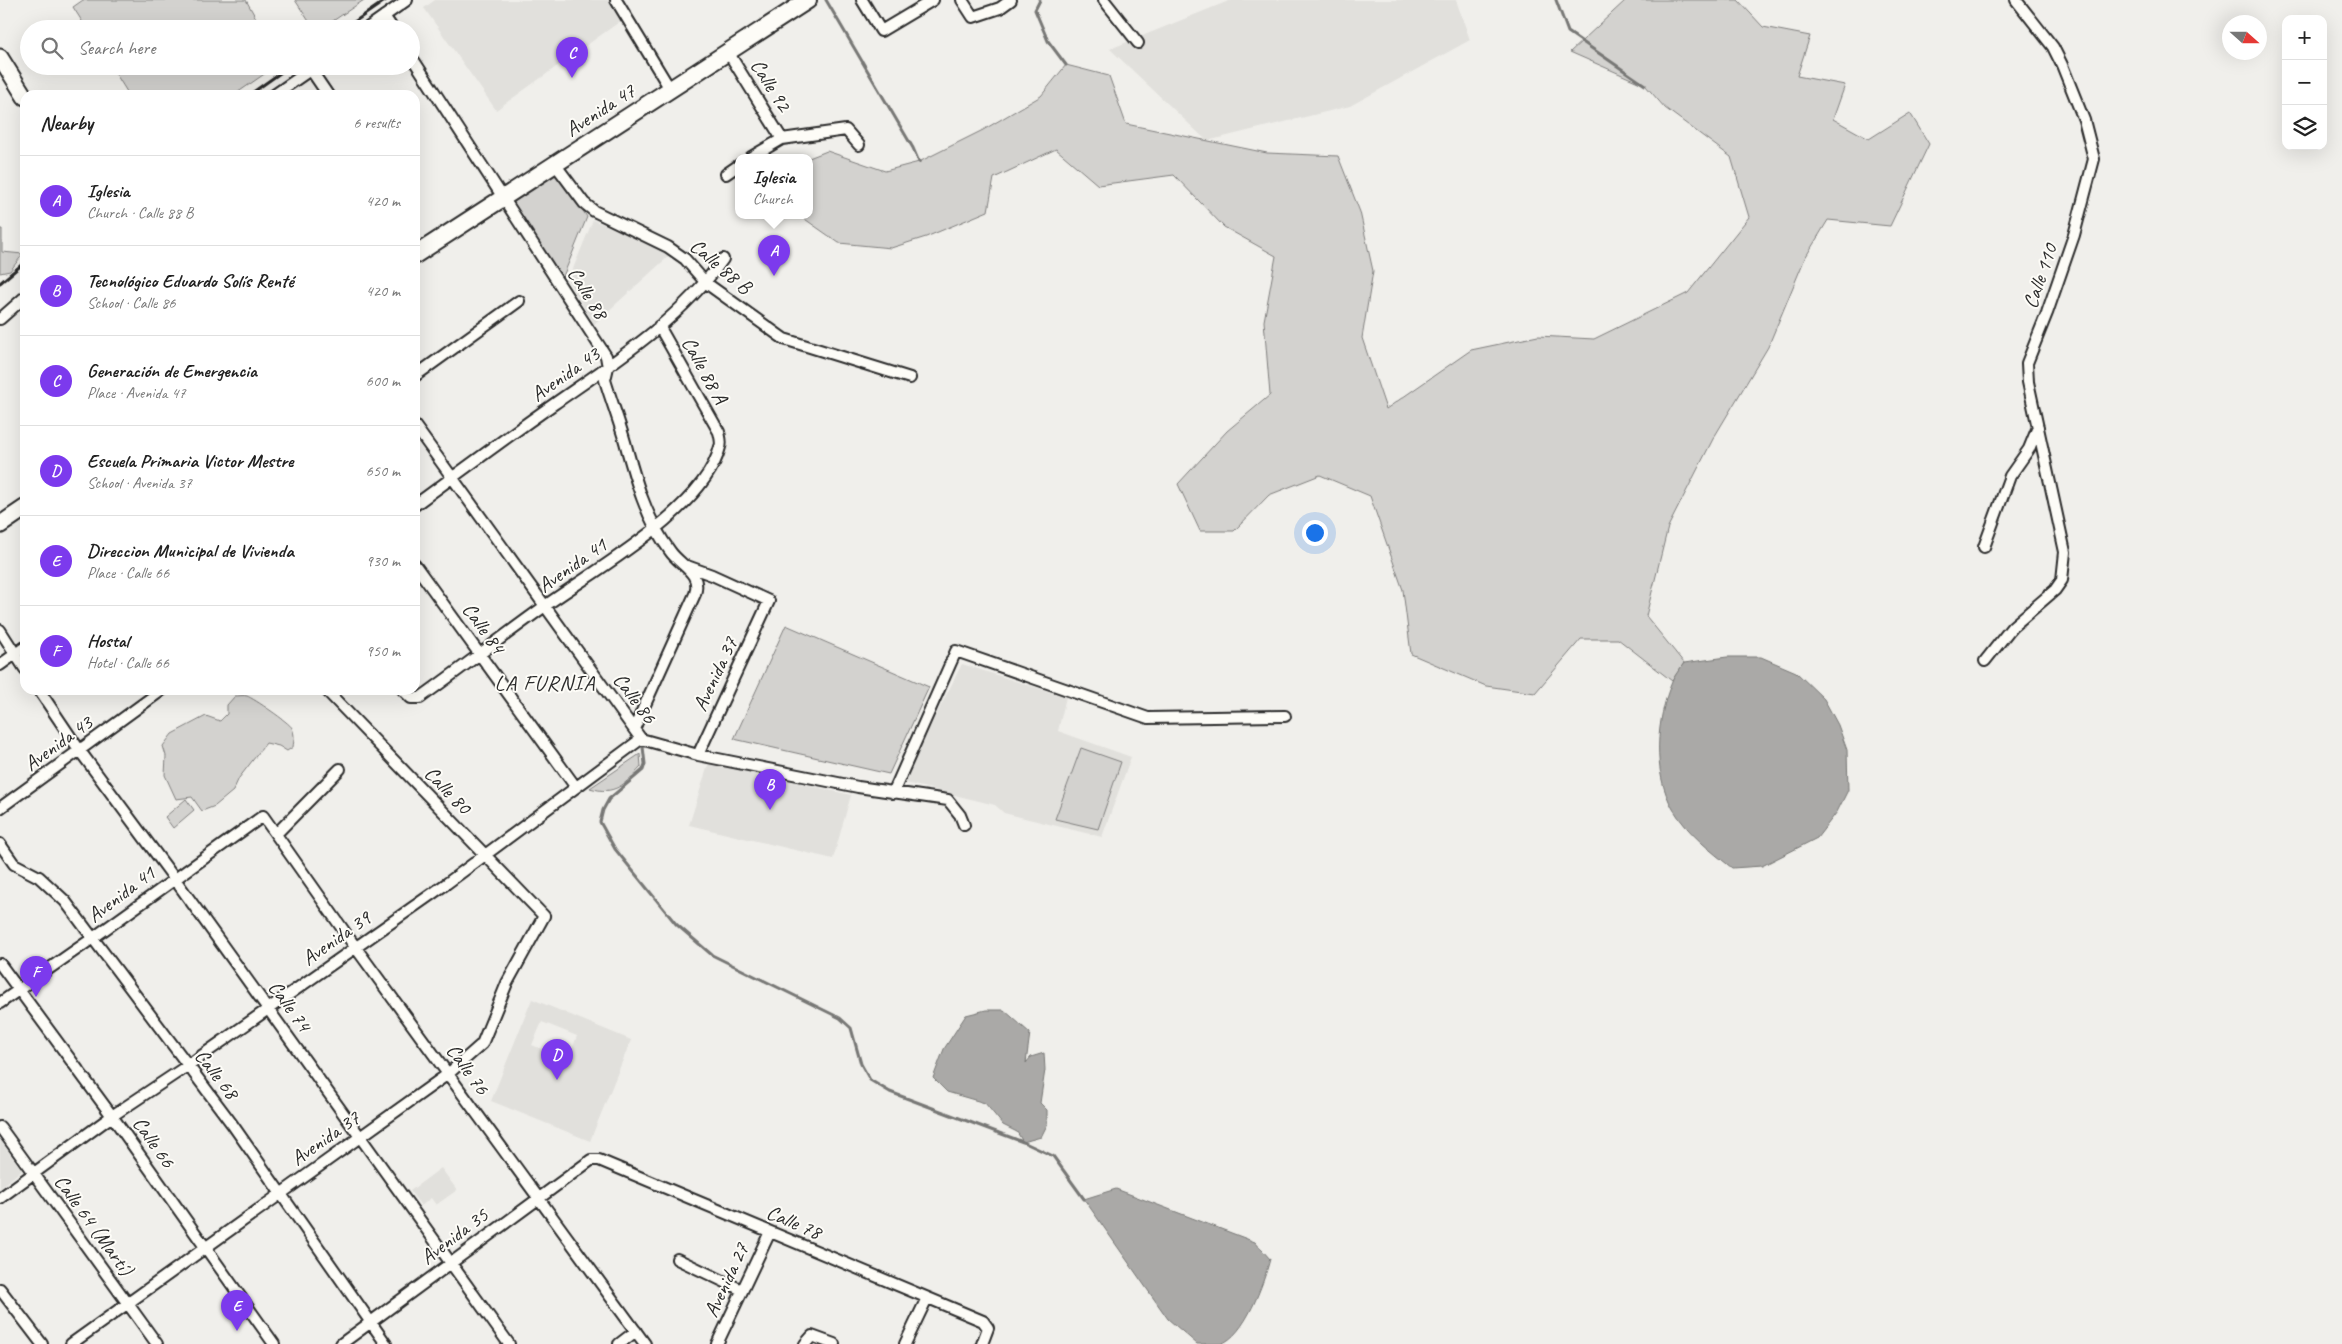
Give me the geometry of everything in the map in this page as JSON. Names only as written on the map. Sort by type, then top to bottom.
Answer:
[{"type":"main road","name":"Avenida 47","points":[[420,252],[808,0]]},
{"type":"main road","points":[[0,525],[20,511]]},
{"type":"street","points":[[378,20],[408,0]]},
{"type":"street","points":[[616,0],[670,89]]},
{"type":"street","points":[[862,0],[881,31],[933,0]]},
{"type":"street","points":[[962,0],[973,18],[1000,8],[1012,0]]},
{"type":"street","points":[[1104,0],[1138,43]]},
{"type":"street","name":"Calle 110","points":[[1985,661],[2012,627],[2055,590],[2062,580],[2065,552],[2028,382],[2027,363],[2047,313],[2074,235],[2094,159],[2084,120],[2062,65],[2053,47],[2016,0]]},
{"type":"street","points":[[384,16],[387,20]]},
{"type":"street","name":"Calle 92","points":[[728,52],[782,139]]},
{"type":"street","points":[[0,57],[20,90]]},
{"type":"street","name":"Calle 88","points":[[420,70],[606,356],[608,367],[605,380],[639,493],[670,552],[686,566],[695,577],[698,586],[634,729]]},
{"type":"street","points":[[281,90],[303,75]]},
{"type":"street","points":[[317,75],[325,90]]},
{"type":"street","points":[[756,154],[782,139],[846,130],[859,145]]},
{"type":"street","name":"Calle 88 B","points":[[555,164],[584,203],[594,211],[668,247],[685,259],[706,282],[784,339],[910,378]]},
{"type":"street","points":[[726,174],[735,168]]},
{"type":"street","name":"Avenida 43","points":[[420,501],[608,367],[659,326],[706,282],[723,259]]},
{"type":"street","points":[[0,319],[20,301]]},
{"type":"street","points":[[420,372],[519,301]]},
{"type":"street","name":"Calle 88 A","points":[[659,326],[719,432]]},
{"type":"street","points":[[1984,547],[2010,476],[2029,449],[2038,427]]},
{"type":"street","name":"Avenida 41","points":[[408,695],[411,698],[420,698],[545,606],[657,528],[696,490],[713,466],[721,446],[719,432]]},
{"type":"street","name":"Calle 86","points":[[420,433],[454,477],[641,739],[698,755],[893,793],[948,800],[960,815],[964,825]]},
{"type":"street","name":"Calle 88","points":[[686,566],[766,598],[769,601],[766,609]]},
{"type":"street","name":"Calle 84","points":[[420,571],[575,786]]},
{"type":"street","name":"Avenida 37","points":[[698,755],[766,609]]},
{"type":"street","points":[[0,630],[20,662]]},
{"type":"street","points":[[0,665],[20,650]]},
{"type":"street","points":[[893,793],[956,651],[1148,718],[1285,716]]},
{"type":"street","name":"Calle 74","points":[[42,695],[80,751],[174,878],[509,1344]]},
{"type":"street","name":"Avenida 43","points":[[0,808],[155,695]]},
{"type":"street","name":"Calle 80","points":[[331,695],[544,916]]},
{"type":"street","name":"Avenida 39","points":[[0,1198],[112,1116],[356,948],[641,739]]},
{"type":"street","points":[[277,833],[340,769]]},
{"type":"street","name":"Avenida 41","points":[[0,1002],[263,816]]},
{"type":"street","name":"Calle 76","points":[[263,816],[277,833],[356,948],[539,1196],[645,1344]]},
{"type":"street","name":"Calle 68","points":[[0,844],[14,864],[39,876],[56,891],[93,938],[281,1192],[386,1344]]},
{"type":"street","name":"Avenida 37","points":[[71,1344],[448,1074],[482,1044],[507,983],[544,916]]},
{"type":"street","name":"Calle 66","points":[[0,964],[112,1116],[274,1344]]},
{"type":"street","name":"Calle 64 (Martí)","points":[[0,1128],[157,1344]]},
{"type":"street","name":"Avenida 35","points":[[341,1344],[539,1196],[591,1160]]},
{"type":"street","name":"Calle 78","points":[[591,1160],[599,1160],[983,1321],[988,1328],[982,1344]]},
{"type":"street","name":"Avenida 27","points":[[717,1344],[770,1232]]},
{"type":"street","points":[[677,1259],[742,1290]]},
{"type":"street","points":[[0,1289],[42,1344]]},
{"type":"street","points":[[905,1344],[927,1298]]},
{"type":"street","points":[[619,1344],[636,1331]]},
{"type":"street","points":[[806,1343],[812,1336],[834,1344]]},
{"type":"shaded area","points":[[83,0],[246,0],[257,20],[81,20],[73,7]]},
{"type":"shaded area","points":[[295,0],[364,0],[334,20],[308,20]]},
{"type":"shaded area","points":[[435,0],[608,0],[622,20],[496,110],[424,8]]},
{"type":"shaded area","points":[[1231,0],[1456,0],[1470,40],[1350,106],[1207,141],[1110,49]]},
{"type":"shaded area","points":[[1626,0],[1738,0],[1763,27],[1810,36],[1797,76],[1845,85],[1833,119],[1869,139],[1910,113],[1929,144],[1890,226],[1828,220],[1805,258],[1768,347],[1713,439],[1668,527],[1646,616],[1684,663],[1672,681],[1618,639],[1581,639],[1535,693],[1486,686],[1411,654],[1403,590],[1370,496],[1320,475],[1269,495],[1234,531],[1200,531],[1178,484],[1227,431],[1270,395],[1264,321],[1276,256],[1224,227],[1174,175],[1098,185],[1056,149],[994,178],[988,211],[926,237],[891,248],[839,243],[805,219],[813,219],[813,156],[827,151],[885,171],[919,162],[983,130],[1041,96],[1066,65],[1109,76],[1126,124],[1267,153],[1338,156],[1360,212],[1373,271],[1362,338],[1386,409],[1471,350],[1538,336],[1594,339],[1688,293],[1749,217],[1731,157],[1665,108],[1645,85],[1570,52]]},
{"type":"shaded area","points":[[117,75],[263,75],[241,90],[126,90]]},
{"type":"shaded area","points":[[557,171],[587,217],[562,279],[512,200]]},
{"type":"shaded area","points":[[593,220],[666,250],[670,255],[594,324],[568,281]]},
{"type":"shaded area","points":[[0,229],[2,229],[2,252],[20,254],[20,258],[10,271],[0,273]]},
{"type":"shaded area","points":[[786,625],[929,687],[889,774],[734,739]]},
{"type":"shaded area","points":[[1727,657],[1761,657],[1796,672],[1824,699],[1838,725],[1847,750],[1848,790],[1837,812],[1817,838],[1762,866],[1732,868],[1692,834],[1673,809],[1666,794],[1659,763],[1662,713],[1674,677],[1684,663]]},
{"type":"shaded area","points":[[962,664],[1066,697],[1058,731],[1131,757],[1102,837],[1004,813],[995,805],[902,782]]},
{"type":"shaded area","points":[[235,696],[251,698],[290,725],[294,733],[293,747],[287,751],[279,746],[266,743],[239,778],[233,791],[215,806],[202,811],[192,797],[176,799],[165,775],[166,756],[163,746],[172,734],[206,716],[220,721],[227,714],[227,705]]},
{"type":"shaded area","points":[[1081,748],[1121,762],[1098,829],[1055,819]]},
{"type":"shaded area","points":[[640,754],[641,767],[619,787],[606,790],[590,788]]},
{"type":"shaded area","points":[[709,762],[851,795],[833,859],[689,825]]},
{"type":"shaded area","points":[[186,799],[194,810],[173,828],[165,817]]},
{"type":"shaded area","points":[[532,999],[631,1040],[590,1141],[491,1101]],"holes":[[[542,1022],[577,1036],[568,1060],[532,1045]]]},
{"type":"shaded area","points":[[986,1010],[1004,1010],[1030,1033],[1026,1063],[1031,1057],[1044,1053],[1045,1070],[1040,1103],[1047,1110],[1047,1125],[1041,1137],[1023,1142],[1017,1132],[1003,1125],[985,1103],[947,1092],[933,1078],[944,1049],[966,1015]]},
{"type":"shaded area","points":[[0,1140],[22,1170],[0,1188]]},
{"type":"shaded area","points":[[441,1168],[457,1190],[436,1205],[431,1198],[421,1206],[410,1191]]},
{"type":"shaded area","points":[[1116,1189],[1255,1242],[1270,1259],[1252,1308],[1238,1331],[1229,1339],[1220,1344],[1197,1344],[1168,1319],[1084,1199]]},
{"type":"waterway","points":[[826,0],[913,148],[919,162]]},
{"type":"waterway","points":[[1040,0],[1035,10],[1048,41],[1066,65]]},
{"type":"waterway","points":[[1556,0],[1568,32],[1645,85]]},
{"type":"waterway","points":[[643,747],[645,764],[643,770],[609,799],[603,810],[600,822],[615,849],[676,924],[712,955],[840,1018],[851,1028],[861,1064],[870,1080],[890,1092],[1023,1142],[1053,1156],[1084,1199]]},
{"type":"railway","points":[[357,20],[386,0]]},
{"type":"railway","points":[[256,90],[277,75]]},
{"type":"railway","points":[[0,283],[20,266]]},
{"type":"place","name":"Generación de Emergencia","points":[[572,78]]},
{"type":"place","name":"Iglesia","points":[[774,276]]},
{"type":"place","name":"Tecnológico Eduardo Solís Renté","points":[[770,810]]},
{"type":"place","name":"Hostal","points":[[36,997]]},
{"type":"place","name":"Escuela Primaria Victor Mestre","points":[[557,1080]]},
{"type":"place","name":"Direccion Municipal de Vivienda","points":[[237,1331]]},
{"type":"district","name":"LA FURNIA","points":[[545,682]]}]
